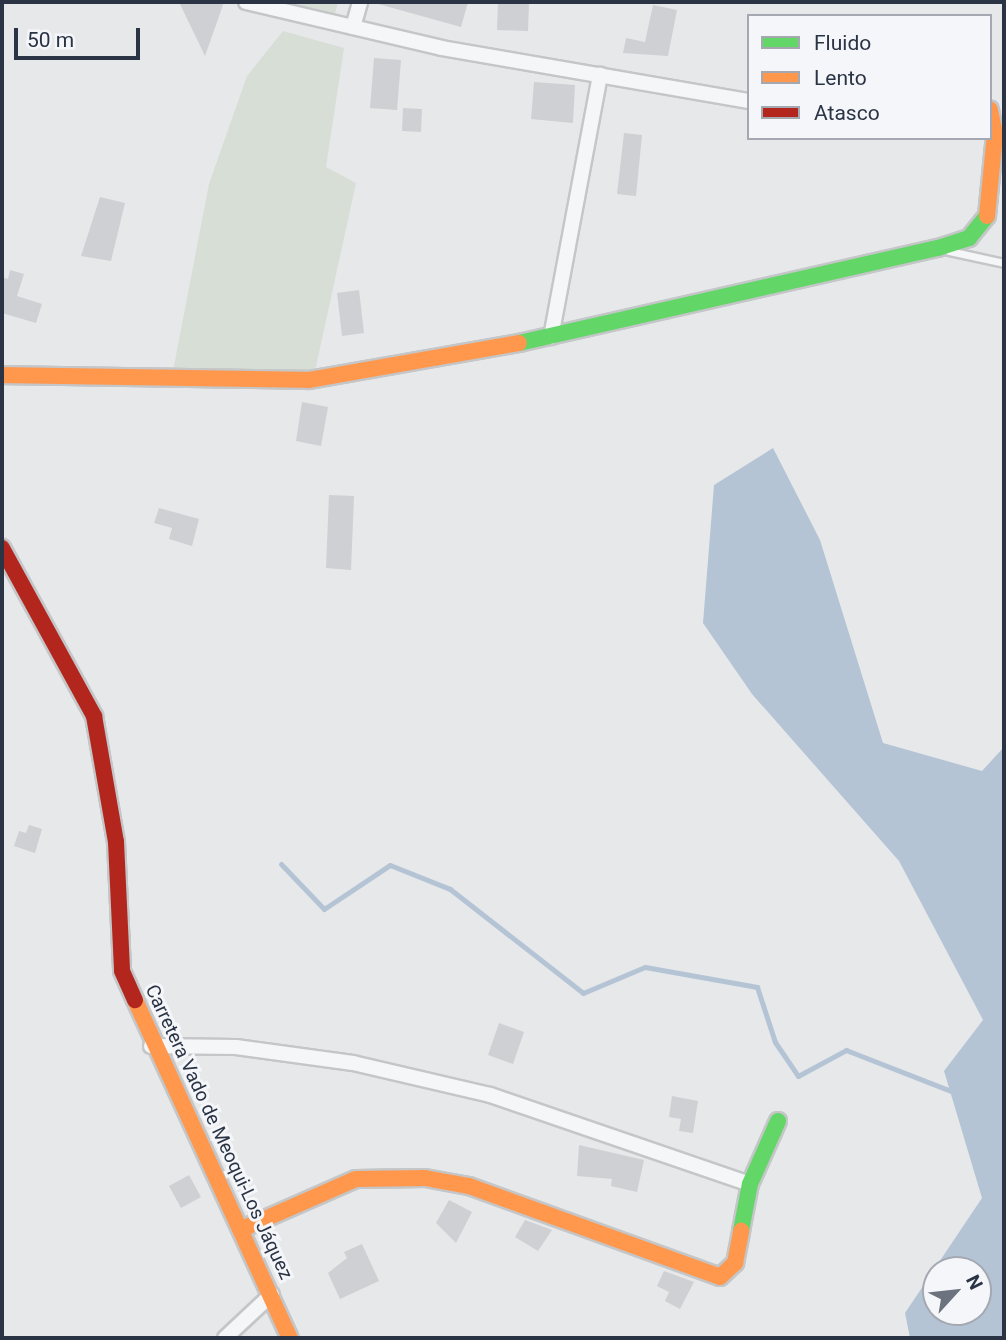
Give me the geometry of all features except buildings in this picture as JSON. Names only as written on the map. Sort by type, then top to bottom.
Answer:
[{"type":"street","points":[[246,2],[353,27],[747,101]]},
{"type":"street","points":[[353,27],[360,2]]},
{"type":"street","points":[[551,337],[600,75]]},
{"type":"street","points":[[2,375],[309,380],[551,337],[938,248],[982,228],[995,134],[992,120]]},
{"type":"street","name":"Carretera Vado de Meoqui-Los Jáquez","points":[[2,548],[94,716],[116,842],[122,971],[151,1046],[242,1229],[290,1338]]},
{"type":"street","points":[[151,1046],[236,1047],[365,1065],[490,1095],[750,1184]]},
{"type":"street","points":[[242,1229],[356,1179],[425,1178],[469,1186],[720,1277],[735,1263],[750,1184],[778,1121]]},
{"type":"street","points":[[225,1338],[272,1294]]},
{"type":"lane","points":[[938,248],[1004,262]]},
{"type":"shaded area","points":[[279,2],[338,2],[334,17]]},
{"type":"shaded area","points":[[283,31],[344,48],[326,167],[356,183],[315,371],[173,371],[209,184],[247,76]]},
{"type":"water","points":[[773,448],[820,540],[883,743],[982,771],[1004,747],[1004,1338],[910,1338],[905,1313],[922,1288],[922,1326],[992,1326],[992,1256],[943,1256],[982,1198],[944,1071],[983,1020],[899,861],[752,694],[703,623],[714,485]]},
{"type":"waterway","points":[[281,864],[324,909],[390,865],[450,889],[583,993],[645,967],[757,987],[775,1042],[798,1076],[846,1050],[951,1091]]},
{"type":"traffic: fast","points":[[519,343],[938,248],[969,238],[987,216]]},
{"type":"traffic: fast","points":[[741,1231],[750,1184],[778,1121]]},
{"type":"traffic: slow","points":[[987,216],[995,134],[992,120]]},
{"type":"traffic: slow","points":[[2,375],[309,380],[519,343]]},
{"type":"traffic: slow","points":[[135,1000],[290,1338]]},
{"type":"traffic: slow","points":[[242,1229],[356,1179],[425,1178],[469,1186],[720,1277],[735,1263],[741,1231]]},
{"type":"traffic: jam","points":[[2,548],[94,716],[116,842],[122,971],[135,1000]]}]
